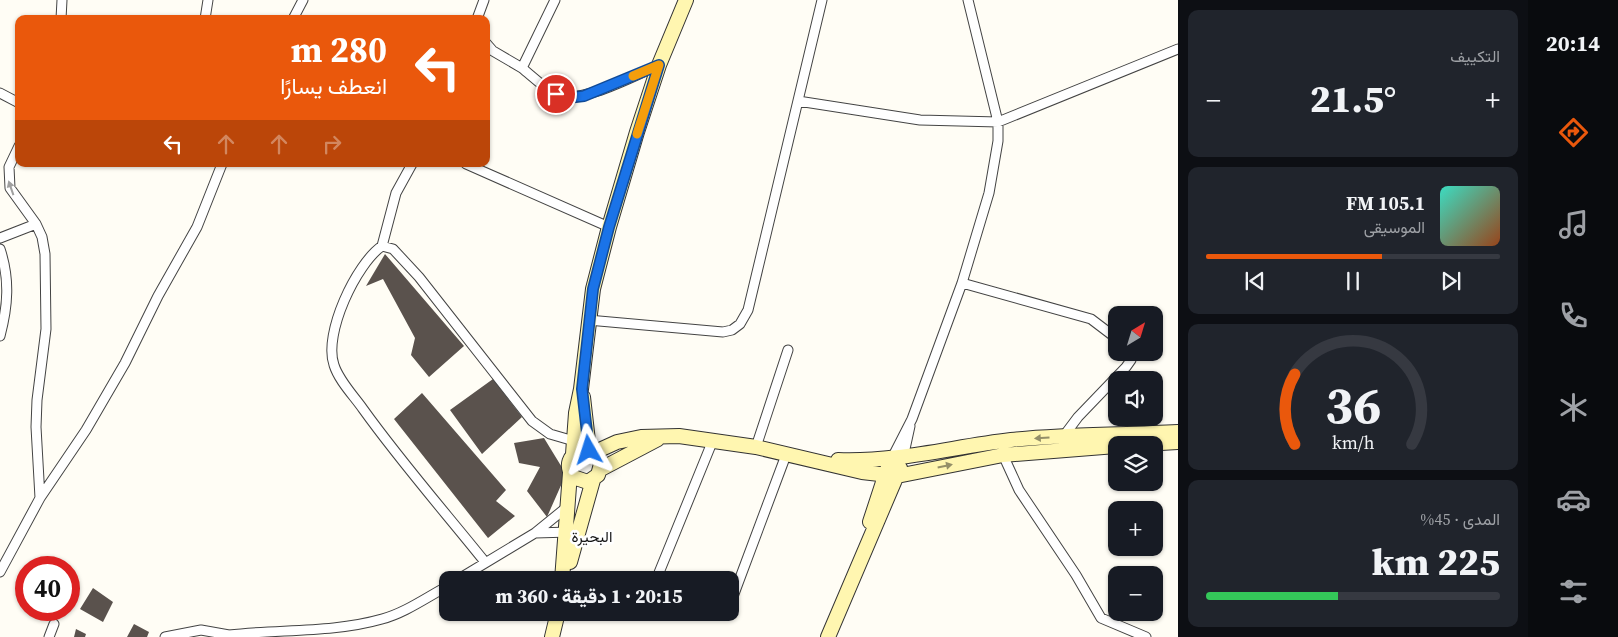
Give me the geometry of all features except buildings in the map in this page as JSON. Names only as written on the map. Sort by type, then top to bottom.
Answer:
[{"type":"street","points":[[60,15],[62,0]]},
{"type":"street","points":[[206,15],[208,0]]},
{"type":"street","points":[[295,15],[303,0]]},
{"type":"street","points":[[478,15],[484,0]]},
{"type":"street","points":[[522,68],[555,0]]},
{"type":"street","points":[[571,532],[567,507],[570,473],[568,466],[574,448],[576,413],[582,389],[588,320],[593,289],[609,227],[659,65],[686,0]]},
{"type":"street","points":[[588,320],[722,332],[732,330],[740,324],[750,301],[774,194],[822,0]]},
{"type":"street","points":[[828,637],[864,550],[962,284],[990,185],[998,141],[998,122],[968,0]]},
{"type":"street","points":[[490,48],[522,68],[556,94],[575,98],[659,65]]},
{"type":"street","points":[[798,101],[910,119],[998,122],[1176,53]]},
{"type":"street","points":[[0,93],[15,101]]},
{"type":"street","points":[[15,154],[9,167],[10,188],[36,224],[42,237],[46,254],[46,329],[37,400],[36,427],[40,498]]},
{"type":"street","points":[[0,572],[40,498],[86,430],[125,363],[158,296],[197,227],[221,167]]},
{"type":"street","points":[[410,167],[396,192],[382,246],[361,270],[335,324],[331,345],[334,366],[389,444],[485,562]]},
{"type":"street","points":[[473,167],[609,227]]},
{"type":"street","points":[[0,238],[36,224]]},
{"type":"street","points":[[382,246],[394,249],[419,277],[532,421],[550,434],[580,450],[592,451],[616,442],[641,437],[679,436],[756,448],[840,468],[891,475],[1003,454],[1108,447]]},
{"type":"street","points":[[0,250],[8,284],[7,310],[0,336]]},
{"type":"street","points":[[962,284],[1091,319],[1108,332]]},
{"type":"street","points":[[756,448],[788,350]]},
{"type":"street","points":[[1063,437],[1078,417],[1130,361]]},
{"type":"street","points":[[565,571],[571,532],[597,474],[600,460],[592,451],[582,389]]},
{"type":"street","points":[[808,459],[897,459],[1004,442],[1063,437],[1178,432]]},
{"type":"street","points":[[570,473],[578,480],[597,474],[661,437]]},
{"type":"street","points":[[660,571],[713,440]]},
{"type":"street","points":[[1163,443],[1178,442]]},
{"type":"street","points":[[1003,454],[1019,490],[1076,575],[1097,612],[1108,622],[1146,637]]},
{"type":"street","points":[[739,581],[786,455]]},
{"type":"street","points":[[471,571],[535,533],[567,507]]},
{"type":"street","points":[[535,533],[571,532]]},
{"type":"street","points":[[165,637],[202,630],[228,636],[323,628],[384,619],[439,591]]},
{"type":"street","points":[[552,637],[556,621]]},
{"type":"street","points":[[48,637],[54,624]]},
{"type":"slow traffic","points":[[633,76],[659,65],[637,134]]},
{"type":"district","name":"البحيرة","points":[[592,536]]},
{"type":"route","points":[[556,94],[567,98],[584,96],[659,65],[609,227],[593,289],[586,332],[582,389],[589,450]]}]
